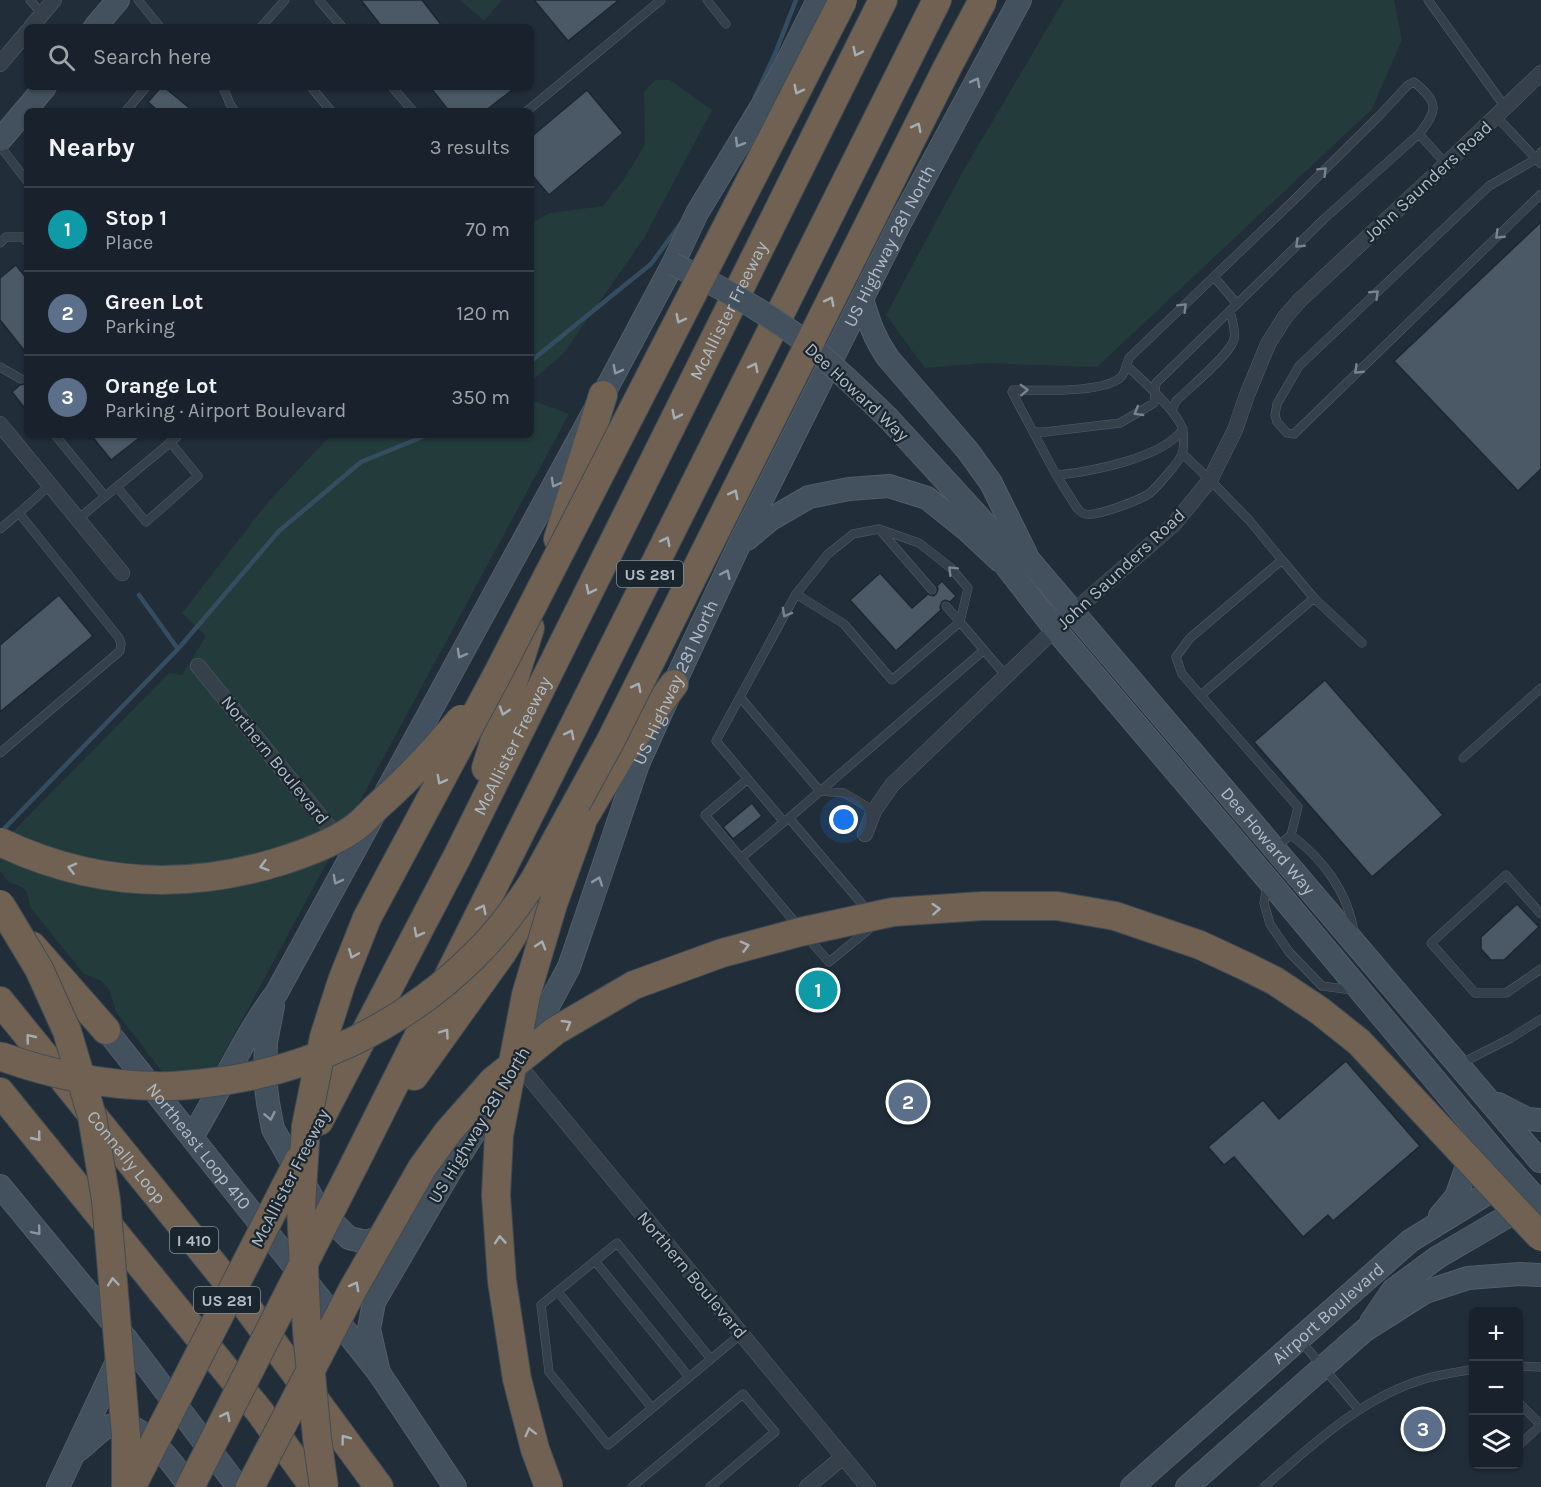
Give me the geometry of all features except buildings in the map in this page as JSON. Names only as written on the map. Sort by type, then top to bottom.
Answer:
[{"type":"highway","points":[[324,1487],[307,1331],[301,1207],[306,1126],[324,1037],[342,981],[368,918],[498,673],[843,0]]},
{"type":"highway","name":"McAllister Freeway","points":[[130,1484],[458,855],[883,0]]},
{"type":"highway","name":"US 281","points":[[190,1487],[938,0]]},
{"type":"highway","points":[[0,1056],[44,1070],[128,1084],[167,1086],[213,1082],[271,1071],[335,1050],[382,1025],[431,993],[489,941],[535,879],[611,740],[941,78],[983,0]]},
{"type":"highway","points":[[458,855],[603,395]]},
{"type":"highway","points":[[0,842],[50,863],[135,880],[194,880],[257,868],[296,856],[329,843],[354,828],[449,734],[498,673]]},
{"type":"highway","points":[[358,1156],[502,953],[621,756],[674,684]]},
{"type":"highway","points":[[549,1487],[535,1449],[517,1379],[502,1281],[496,1195],[499,1135],[526,995],[553,904],[611,740]]},
{"type":"highway","points":[[0,904],[39,969],[67,1031],[92,1116],[106,1200],[130,1484]]},
{"type":"highway","points":[[250,1487],[353,1289],[422,1168],[448,1132],[493,1082],[555,1031],[634,985],[722,953],[800,932],[893,912],[982,906],[1057,906],[1115,916],[1200,945],[1275,981],[1320,1011],[1359,1042],[1541,1237]]},
{"type":"highway","points":[[0,911],[106,1030]]},
{"type":"highway","name":"Connally Loop","points":[[0,1001],[238,1294],[379,1487]]},
{"type":"highway","points":[[0,1092],[260,1412],[314,1487]]},
{"type":"highway","points":[[1485,1178],[1540,1200]]},
{"type":"main road","points":[[98,24],[118,0]]},
{"type":"main road","points":[[192,1137],[262,1012],[277,992],[603,395],[673,264],[697,213],[780,76],[818,0]]},
{"type":"main road","name":"US Highway 281 North","points":[[379,1373],[369,1329],[374,1302],[517,1063],[569,967],[638,764],[674,684],[739,545],[901,221],[1020,0]]},
{"type":"main road","points":[[27,108],[42,90]]},
{"type":"main road","points":[[0,140],[24,112]]},
{"type":"main road","name":"Dee Howard Way","points":[[673,264],[746,303],[799,338],[837,369],[889,419],[989,528],[1029,560],[1279,844],[1356,945],[1541,1162]]},
{"type":"main road","points":[[862,299],[878,344],[968,451],[991,483],[1029,560]]},
{"type":"main road","points":[[739,545],[771,519],[809,497],[849,489],[889,486],[927,498],[966,529],[1006,566]]},
{"type":"main road","name":"Dee Howard Way","points":[[989,528],[1006,566],[1055,629],[1516,1176],[1540,1200]]},
{"type":"main road","name":"Northeast Loop 410","points":[[0,896],[379,1373],[455,1487]]},
{"type":"main road","points":[[1362,991],[1396,1013],[1448,1068],[1459,1065]]},
{"type":"main road","points":[[277,992],[266,1042],[268,1103],[273,1129],[318,1208],[349,1238],[366,1242],[400,1231],[448,1175]]},
{"type":"main road","points":[[1487,1099],[1527,1119],[1541,1120]]},
{"type":"main road","points":[[1431,1228],[1456,1197],[1466,1169],[1473,1143],[1463,1113]]},
{"type":"main road","name":"Airport Boulevard","points":[[1132,1487],[1410,1241],[1541,1162]]},
{"type":"main road","points":[[0,1186],[127,1340],[238,1487]]},
{"type":"main road","points":[[1365,1330],[1393,1290],[1438,1257],[1540,1200]]},
{"type":"main road","name":"Airport Boulevard","points":[[1187,1487],[1365,1330],[1425,1292],[1468,1278],[1520,1274],[1541,1275]]},
{"type":"main road","points":[[58,1487],[127,1340]]},
{"type":"main road","points":[[72,1456],[106,1427],[122,1424],[140,1431],[158,1447],[190,1487]]},
{"type":"street","points":[[34,24],[54,0]]},
{"type":"street","points":[[0,64],[24,36]]},
{"type":"street","name":"John Saunders Road","points":[[865,834],[874,811],[892,785],[1073,612],[1174,524],[1210,480],[1235,430],[1246,395],[1268,344],[1284,317],[1541,73]]},
{"type":"street","points":[[0,424],[122,573]]},
{"type":"street","name":"Northern Boulevard","points":[[198,666],[351,855]]},
{"type":"street","points":[[1261,872],[1279,844]]},
{"type":"street","name":"Northern Boulevard","points":[[517,1063],[867,1487]]},
{"type":"street","points":[[807,1487],[843,1457]]},
{"type":"lane","points":[[30,0],[42,14]]},
{"type":"lane","points":[[138,0],[158,24]]},
{"type":"lane","points":[[264,24],[285,0]]},
{"type":"lane","points":[[320,0],[340,24]]},
{"type":"lane","points":[[531,108],[661,0]]},
{"type":"lane","points":[[707,0],[726,24]]},
{"type":"lane","points":[[1428,0],[1500,112],[1539,158],[1489,186],[1299,366],[1277,404],[1275,415],[1277,422],[1287,433],[1294,434],[1541,194]]},
{"type":"lane","points":[[1034,432],[1120,423],[1154,403],[1156,393],[1156,383],[1324,219],[1419,134],[1430,120],[1434,109],[1425,92],[1414,82],[1408,85],[1378,117],[1129,358],[1126,365],[1122,376],[1113,382],[1094,388],[1013,390],[1012,392],[1055,473],[1082,513],[1109,510],[1149,493],[1165,477],[1182,453],[1183,429],[1172,410],[1156,393],[1126,365]]},
{"type":"lane","points":[[129,108],[144,90]]},
{"type":"lane","points":[[224,90],[233,108]]},
{"type":"lane","points":[[314,90],[328,108]]},
{"type":"lane","points":[[394,90],[408,108]]},
{"type":"lane","points":[[1419,134],[1446,164]]},
{"type":"lane","points":[[0,146],[24,177]]},
{"type":"lane","points":[[0,243],[6,237],[24,238]]},
{"type":"lane","points":[[1214,277],[1237,304]]},
{"type":"lane","points":[[1172,410],[1176,401],[1221,358],[1234,342],[1235,334],[1230,311]]},
{"type":"lane","points":[[0,367],[21,379]]},
{"type":"lane","points":[[1055,473],[1066,474],[1122,463],[1152,452],[1179,435],[1183,429]]},
{"type":"lane","points":[[57,438],[105,496]]},
{"type":"lane","points":[[78,519],[176,438]]},
{"type":"lane","points":[[117,487],[146,522],[198,476],[170,442]]},
{"type":"lane","points":[[1182,453],[1249,520],[1314,598],[1362,643]]},
{"type":"lane","points":[[0,529],[50,485]]},
{"type":"lane","points":[[0,753],[120,651],[121,644],[119,638],[19,513]]},
{"type":"lane","points":[[879,529],[932,590]]},
{"type":"lane","points":[[748,779],[705,815],[829,962],[878,923],[716,741],[796,594],[828,554],[854,534],[879,529],[919,543],[951,568],[968,588],[960,621],[892,680],[844,624],[796,594]]},
{"type":"lane","points":[[1279,844],[1298,807],[1182,674],[1176,657],[1190,638],[1282,560]]},
{"type":"lane","points":[[1201,695],[1314,598]]},
{"type":"lane","points":[[946,606],[1006,676]]},
{"type":"lane","points":[[741,858],[984,650]]},
{"type":"lane","points":[[1463,758],[1541,688]]},
{"type":"lane","points":[[740,697],[820,791],[844,793],[874,811]]},
{"type":"lane","points":[[1261,872],[1264,903],[1270,924],[1289,951],[1322,986],[1362,991]]},
{"type":"lane","points":[[1541,914],[1506,875],[1431,942],[1475,993],[1506,993],[1541,969]]},
{"type":"lane","points":[[1459,1065],[1511,1038],[1541,1019]]},
{"type":"lane","points":[[711,1359],[617,1243],[542,1305],[549,1372],[608,1445],[741,1334]]},
{"type":"lane","points":[[595,1261],[689,1377]]},
{"type":"lane","points":[[558,1292],[652,1408]]},
{"type":"lane","points":[[1299,1339],[1359,1410]]},
{"type":"lane","points":[[1523,1366],[1541,1367]]},
{"type":"lane","points":[[1264,1487],[1317,1441],[1383,1395],[1428,1378],[1469,1371]]},
{"type":"lane","points":[[632,1487],[743,1394],[775,1432],[710,1487]]},
{"type":"lane","points":[[1523,1407],[1541,1425],[1523,1441]]},
{"type":"green space","points":[[460,0],[502,0],[484,21]]},
{"type":"green space","points":[[1064,0],[1394,0],[1402,40],[1372,109],[1097,367],[984,363],[925,368],[886,315],[962,173]]},
{"type":"green space","points":[[655,80],[670,80],[712,110],[644,238],[563,354],[534,378],[534,221],[550,213],[603,206],[622,182],[645,145],[644,92]]},
{"type":"green space","points":[[534,401],[569,414],[204,1090],[196,1099],[185,1101],[116,1012],[110,991],[102,981],[84,974],[30,907],[27,892],[22,887],[9,882],[0,871],[0,845],[169,673],[182,675],[206,636],[182,613],[268,502],[328,438],[534,438]]},
{"type":"waterway","points":[[755,97],[796,0]]},
{"type":"waterway","points":[[534,359],[651,264],[681,223]]},
{"type":"waterway","points":[[1,832],[178,649],[279,531],[361,462],[420,438]]},
{"type":"waterway","points":[[139,595],[178,649]]},
{"type":"place","name":"Stop 1","points":[[818,990]]},
{"type":"place","name":"Green Lot","points":[[908,1102]]},
{"type":"place","name":"Orange Lot","points":[[1423,1429]]}]
